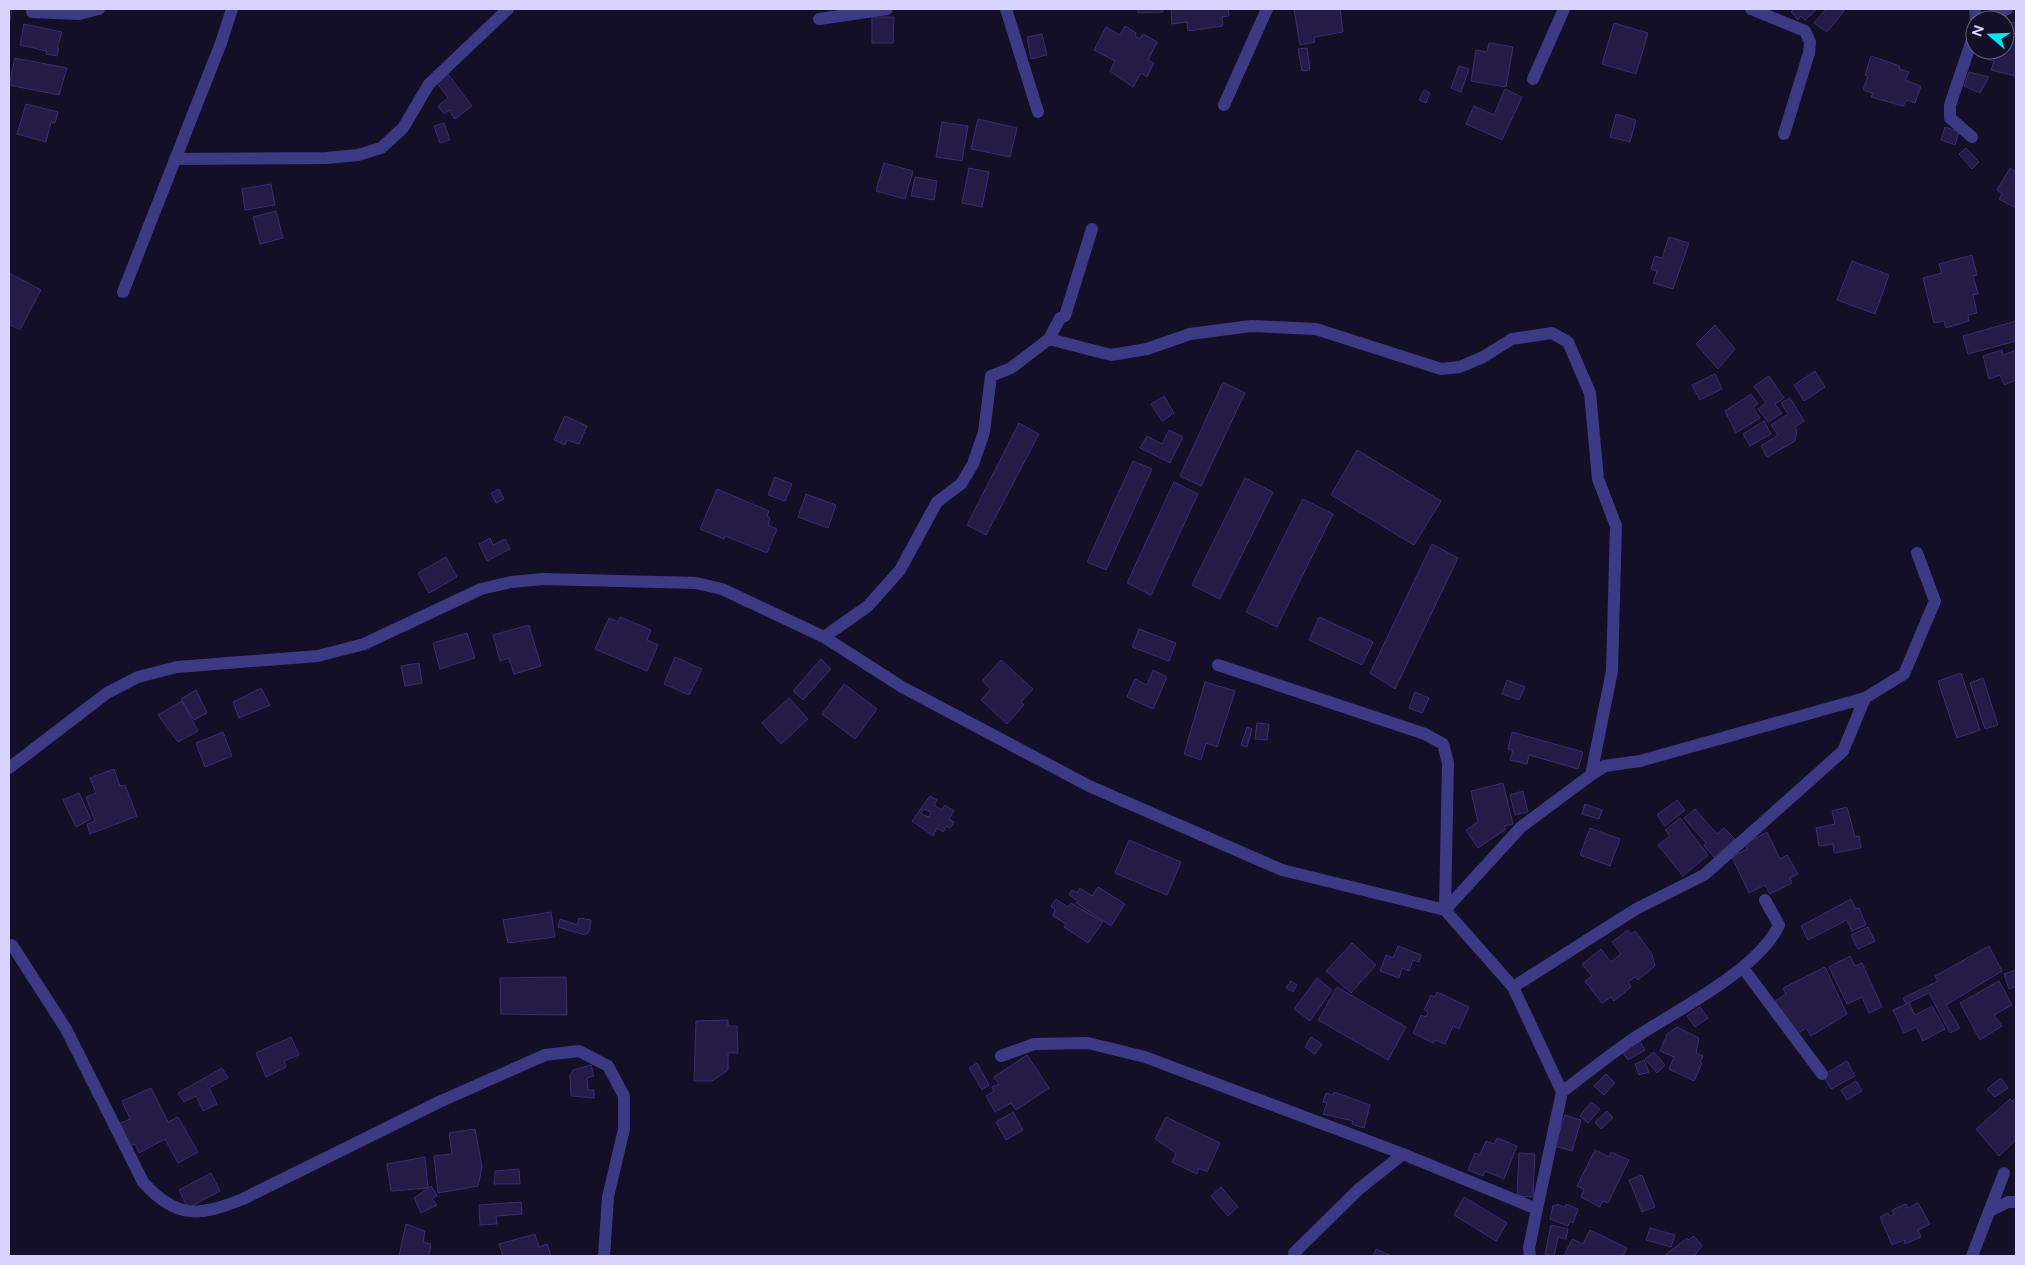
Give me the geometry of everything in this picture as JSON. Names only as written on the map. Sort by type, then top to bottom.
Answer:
[{"type":"street","points":[[32,12],[79,14],[99,9]]},
{"type":"street","points":[[123,292],[221,43],[232,9]]},
{"type":"street","points":[[175,159],[326,158],[358,155],[381,148],[403,128],[429,84],[508,9]]},
{"type":"street","points":[[819,20],[887,9]]},
{"type":"street","points":[[1006,9],[1038,112]]},
{"type":"street","points":[[1224,105],[1267,9]]},
{"type":"street","points":[[1533,79],[1564,9]]},
{"type":"street","points":[[1751,9],[1805,31],[1810,42],[1809,53],[1784,134]]},
{"type":"street","points":[[1965,60],[1950,105],[1950,118],[1972,137]]},
{"type":"street","points":[[824,637],[868,606],[900,570],[937,502],[961,484],[973,464],[984,432],[991,376],[1011,368],[1049,339],[1060,318],[1065,316],[1092,229]]},
{"type":"street","points":[[1049,339],[1111,355],[1147,350],[1190,334],[1251,326],[1316,328],[1441,369],[1460,367],[1483,358],[1512,339],[1552,333],[1568,342],[1590,393],[1598,479],[1616,526],[1612,671],[1591,774]]},
{"type":"street","points":[[1445,910],[1521,827],[1591,774],[1605,766],[1640,761],[1865,698],[1904,674],[1935,601],[1917,552]]},
{"type":"street","points":[[9,768],[107,692],[138,677],[176,667],[318,656],[364,644],[481,589],[511,582],[543,579],[696,583],[722,590],[824,637],[902,688],[1089,786],[1282,870],[1445,910],[1513,987],[1562,1092],[1529,1248],[1530,1256]]},
{"type":"street","points":[[1218,665],[1425,734],[1443,744],[1448,763],[1445,910]]},
{"type":"street","points":[[1513,987],[1636,909],[1704,875],[1843,751],[1865,698]]},
{"type":"street","points":[[1562,1092],[1633,1039],[1743,968],[1773,937],[1779,925],[1765,900]]},
{"type":"street","points":[[12,945],[66,1029],[143,1182],[157,1198],[190,1213],[213,1211],[243,1198],[439,1102],[546,1055],[579,1051],[608,1066],[624,1096],[624,1129],[608,1197],[604,1256]]},
{"type":"street","points":[[1743,968],[1822,1074]]},
{"type":"street","points":[[1001,1056],[1034,1044],[1088,1043],[1145,1057],[1403,1154],[1537,1209]]},
{"type":"street","points":[[1294,1252],[1359,1189],[1403,1154]]},
{"type":"street","points":[[1972,1256],[1992,1210],[2004,1173]]},
{"type":"street","points":[[1992,1210],[2008,1202],[2016,1202]]},
{"type":"building","points":[[9,9],[12,9],[9,26]]},
{"type":"building","points":[[1138,9],[1163,9],[1163,12],[1138,13]]},
{"type":"building","points":[[1171,9],[1228,9],[1229,16],[1222,17],[1223,26],[1188,31],[1187,22],[1172,24]]},
{"type":"building","points":[[1294,9],[1340,9],[1343,32],[1314,37],[1315,42],[1300,45]]},
{"type":"building","points":[[1794,9],[1817,9],[1805,20],[1801,16],[1798,20],[1791,12]]},
{"type":"building","points":[[1826,9],[1841,9],[1844,11],[1827,32],[1814,23]]},
{"type":"building","points":[[872,17],[894,17],[893,43],[872,43]]},
{"type":"building","points":[[1614,23],[1648,33],[1636,74],[1602,64]]},
{"type":"building","points":[[2016,23],[2016,76],[1991,70],[1994,61],[1990,60],[2015,60]]},
{"type":"building","points":[[24,24],[62,32],[57,48],[59,48],[57,56],[46,54],[47,51],[20,45]]},
{"type":"building","points":[[1125,26],[1136,33],[1135,36],[1140,39],[1143,34],[1157,42],[1148,60],[1154,63],[1147,77],[1141,73],[1133,87],[1110,71],[1115,61],[1094,50],[1106,27],[1120,35]]},
{"type":"building","points":[[1042,34],[1047,55],[1031,59],[1027,37]]},
{"type":"building","points":[[1489,43],[1513,47],[1506,87],[1471,81],[1476,50],[1487,52]]},
{"type":"building","points":[[1307,48],[1310,70],[1302,71],[1298,49]]},
{"type":"building","points":[[1871,56],[1900,66],[1899,69],[1909,72],[1905,80],[1921,86],[1915,103],[1907,100],[1903,106],[1871,97],[1873,93],[1863,90],[1868,76],[1865,75]]},
{"type":"building","points":[[15,58],[67,68],[59,95],[9,85]]},
{"type":"building","points":[[1459,66],[1469,69],[1461,92],[1451,88]]},
{"type":"building","points":[[1969,72],[1989,77],[1980,93],[1964,86]]},
{"type":"building","points":[[448,74],[472,106],[455,119],[449,110],[444,114],[438,106],[448,98],[437,83]]},
{"type":"building","points":[[1505,89],[1522,97],[1502,140],[1466,124],[1474,106],[1494,115]]},
{"type":"building","points":[[1424,90],[1430,93],[1426,103],[1419,100]]},
{"type":"building","points":[[26,104],[58,112],[55,123],[51,122],[46,142],[17,134]]},
{"type":"building","points":[[1616,114],[1636,120],[1630,142],[1610,137]]},
{"type":"building","points":[[978,119],[1017,128],[1010,157],[971,149]]},
{"type":"building","points":[[942,122],[968,126],[962,161],[936,157]]},
{"type":"building","points":[[444,123],[450,140],[440,143],[434,126]]},
{"type":"building","points":[[1945,127],[1959,132],[1955,145],[1941,140]]},
{"type":"building","points":[[1966,148],[1979,162],[1972,169],[1959,154]]},
{"type":"building","points":[[884,163],[913,171],[905,199],[876,191]]},
{"type":"building","points":[[969,168],[989,172],[982,207],[962,203]]},
{"type":"building","points":[[2010,168],[2016,172],[2016,208],[1999,199],[2002,194],[1997,190]]},
{"type":"building","points":[[915,177],[937,181],[934,200],[911,196]]},
{"type":"building","points":[[271,184],[275,205],[245,210],[242,189]]},
{"type":"building","points":[[276,211],[283,238],[260,244],[253,217]]},
{"type":"building","points":[[1669,237],[1689,243],[1673,289],[1653,283],[1657,271],[1651,269],[1655,256],[1662,258]]},
{"type":"building","points":[[1972,255],[1977,275],[1973,276],[1978,294],[1973,295],[1977,313],[1968,315],[1969,321],[1946,328],[1944,321],[1934,323],[1923,278],[1942,273],[1939,264]]},
{"type":"building","points":[[1852,261],[1889,275],[1875,314],[1837,300]]},
{"type":"building","points":[[9,273],[41,290],[20,330],[9,324]]},
{"type":"building","points":[[2016,321],[2016,341],[1968,354],[1963,336]]},
{"type":"building","points":[[1715,325],[1735,349],[1718,369],[1696,344]]},
{"type":"building","points":[[2002,350],[2003,355],[2016,350],[2016,380],[2004,385],[2000,375],[1989,379],[1983,356]]},
{"type":"building","points":[[1815,371],[1825,387],[1804,401],[1794,385]]},
{"type":"building","points":[[1715,374],[1722,389],[1700,400],[1692,385]]},
{"type":"building","points":[[1769,376],[1784,398],[1775,404],[1782,413],[1768,422],[1758,409],[1766,403],[1754,386]]},
{"type":"building","points":[[1223,382],[1245,393],[1201,486],[1180,476]]},
{"type":"building","points":[[1751,394],[1758,404],[1753,407],[1760,418],[1736,433],[1725,411]]},
{"type":"building","points":[[1164,396],[1174,413],[1162,421],[1151,404]]},
{"type":"building","points":[[1790,398],[1804,421],[1795,427],[1797,430],[1795,441],[1767,457],[1761,446],[1778,435],[1771,425],[1788,414],[1781,403]]},
{"type":"building","points":[[565,416],[587,426],[579,444],[567,440],[565,445],[554,440]]},
{"type":"building","points":[[1764,421],[1771,434],[1750,446],[1743,434]]},
{"type":"building","points":[[1019,423],[1039,434],[986,535],[967,525]]},
{"type":"building","points":[[1169,430],[1183,437],[1170,463],[1140,448],[1147,436],[1162,444]]},
{"type":"building","points":[[1357,450],[1441,501],[1414,545],[1331,495]]},
{"type":"building","points":[[1133,461],[1152,469],[1106,570],[1087,562]]},
{"type":"building","points":[[775,477],[792,484],[785,501],[768,495]]},
{"type":"building","points":[[1245,478],[1273,492],[1220,599],[1192,585]]},
{"type":"building","points":[[1174,482],[1198,494],[1151,595],[1127,583]]},
{"type":"building","points":[[499,489],[504,499],[496,503],[491,493]]},
{"type":"building","points":[[717,489],[769,511],[767,516],[770,518],[768,525],[777,529],[767,553],[725,536],[724,539],[700,529]]},
{"type":"building","points":[[806,494],[836,505],[828,528],[798,517]]},
{"type":"building","points":[[1303,499],[1333,514],[1277,627],[1246,612]]},
{"type":"building","points":[[490,538],[493,545],[505,539],[510,549],[487,561],[479,544]]},
{"type":"building","points":[[1432,544],[1458,558],[1395,689],[1370,673]]},
{"type":"building","points":[[446,557],[457,577],[429,593],[418,573]]},
{"type":"building","points":[[620,617],[651,630],[647,640],[658,645],[647,671],[595,649],[609,618],[618,622]]},
{"type":"building","points":[[1319,617],[1373,642],[1362,665],[1309,640]]},
{"type":"building","points":[[529,625],[541,666],[514,674],[509,658],[500,661],[493,635]]},
{"type":"building","points":[[1139,629],[1176,643],[1169,661],[1132,647]]},
{"type":"building","points":[[467,633],[475,658],[440,669],[433,643]]},
{"type":"building","points":[[675,657],[702,669],[689,695],[664,684]]},
{"type":"building","points":[[821,659],[831,669],[803,700],[793,691]]},
{"type":"building","points":[[1001,660],[1033,689],[1021,702],[1024,705],[1007,724],[981,700],[991,689],[982,681]]},
{"type":"building","points":[[419,663],[422,683],[405,686],[401,666]]},
{"type":"building","points":[[1153,670],[1167,677],[1153,709],[1127,697],[1135,679],[1147,685]]},
{"type":"building","points":[[1961,673],[1980,730],[1957,738],[1938,681]]},
{"type":"building","points":[[1983,678],[1998,725],[1985,729],[1970,683]]},
{"type":"building","points":[[1507,680],[1525,687],[1519,700],[1502,694]]},
{"type":"building","points":[[1205,682],[1235,691],[1217,747],[1206,743],[1201,760],[1184,754]]},
{"type":"building","points":[[844,684],[877,709],[855,739],[822,714]]},
{"type":"building","points":[[261,688],[270,705],[239,718],[233,702]]},
{"type":"building","points":[[196,690],[207,713],[194,720],[181,699]]},
{"type":"building","points":[[1415,692],[1429,698],[1422,713],[1409,708]]},
{"type":"building","points":[[789,698],[808,719],[781,744],[762,723]]},
{"type":"building","points":[[182,701],[198,731],[178,742],[158,715]]},
{"type":"building","points":[[1257,723],[1269,724],[1267,740],[1255,739]]},
{"type":"building","points":[[1247,727],[1252,729],[1247,747],[1241,745]]},
{"type":"building","points":[[223,732],[232,756],[205,767],[196,743]]},
{"type":"building","points":[[1512,732],[1583,752],[1578,769],[1529,755],[1527,764],[1510,760],[1513,750],[1508,749]]},
{"type":"building","points":[[114,769],[120,786],[125,785],[137,816],[90,834],[87,824],[95,821],[86,797],[96,793],[90,778]]},
{"type":"building","points":[[1503,783],[1513,824],[1504,826],[1506,829],[1478,848],[1466,830],[1478,822],[1471,791]]},
{"type":"building","points":[[1523,791],[1528,812],[1515,815],[1510,795]]},
{"type":"building","points":[[79,793],[91,819],[76,827],[63,800]]},
{"type":"building","points":[[930,796],[937,800],[934,805],[942,810],[945,805],[954,811],[949,819],[954,822],[950,828],[946,826],[943,832],[937,828],[933,836],[912,821]],"holes":[[[923,809],[931,812],[929,817],[921,814]]]},
{"type":"building","points":[[1677,800],[1685,810],[1665,826],[1657,815]]},
{"type":"building","points":[[1585,804],[1602,810],[1599,819],[1582,814]]},
{"type":"building","points":[[1847,807],[1855,837],[1859,836],[1861,848],[1834,853],[1833,844],[1819,846],[1816,828],[1835,824],[1832,811]]},
{"type":"building","points":[[1695,809],[1717,834],[1724,828],[1735,839],[1714,857],[1704,846],[1706,843],[1684,818]]},
{"type":"building","points":[[1680,818],[1708,855],[1683,876],[1658,845],[1670,836],[1665,830]]},
{"type":"building","points":[[1590,828],[1620,839],[1610,866],[1580,855]]},
{"type":"building","points":[[1767,832],[1780,859],[1787,855],[1798,874],[1790,878],[1792,883],[1770,894],[1765,885],[1749,893],[1732,857],[1747,849],[1745,844]]},
{"type":"building","points":[[1129,840],[1181,862],[1167,895],[1115,873]]},
{"type":"building","points":[[1098,887],[1125,904],[1111,926],[1076,903],[1078,901],[1069,895],[1072,890],[1077,893],[1080,888],[1092,896]]},
{"type":"building","points":[[1056,899],[1068,907],[1071,903],[1103,922],[1088,943],[1064,927],[1066,924],[1053,916],[1055,910],[1051,906]]},
{"type":"building","points":[[1851,899],[1856,909],[1859,908],[1866,925],[1852,931],[1847,920],[1808,940],[1801,926]]},
{"type":"building","points":[[551,912],[555,937],[508,943],[503,920]]},
{"type":"building","points":[[579,918],[591,920],[589,932],[585,935],[558,927],[560,919],[577,925]]},
{"type":"building","points":[[1868,927],[1875,941],[1858,949],[1851,935]]},
{"type":"building","points":[[1628,930],[1631,934],[1635,931],[1652,954],[1655,966],[1638,980],[1635,977],[1628,982],[1631,987],[1614,1001],[1611,997],[1602,1003],[1585,981],[1592,976],[1582,964],[1601,949],[1611,962],[1621,954],[1612,942]]},
{"type":"building","points":[[1352,943],[1376,965],[1351,993],[1326,971]]},
{"type":"building","points":[[1398,946],[1421,955],[1419,962],[1413,960],[1409,971],[1402,968],[1399,978],[1380,971],[1386,955],[1393,958]]},
{"type":"building","points":[[1989,946],[2002,971],[1946,1005],[1960,1028],[1950,1033],[1929,993],[1906,1004],[1903,998],[1938,981],[1935,976]]},
{"type":"building","points":[[1850,956],[1855,966],[1862,963],[1882,1007],[1869,1013],[1862,997],[1847,1004],[1829,967]]},
{"type":"building","points":[[1825,967],[1847,1014],[1811,1036],[1806,1028],[1796,1034],[1775,1001],[1786,994],[1783,988]]},
{"type":"building","points":[[2016,970],[2016,986],[2009,989],[2004,974]]},
{"type":"building","points":[[566,977],[567,1015],[501,1014],[500,978]]},
{"type":"building","points":[[1317,978],[1332,990],[1310,1021],[1294,1009]]},
{"type":"building","points":[[1291,981],[1297,985],[1293,992],[1286,988]]},
{"type":"building","points":[[1999,981],[2012,1005],[1994,1015],[2002,1026],[1980,1040],[1960,1003]]},
{"type":"building","points":[[1337,987],[1406,1027],[1388,1060],[1318,1020]]},
{"type":"building","points":[[1437,992],[1469,1007],[1459,1029],[1453,1026],[1445,1044],[1435,1040],[1433,1043],[1413,1033],[1421,1015],[1426,1017],[1428,1012],[1424,1010],[1431,995],[1435,997]]},
{"type":"building","points":[[1909,1003],[1915,1015],[1932,1006],[1945,1029],[1923,1041],[1916,1027],[1904,1033],[1893,1010]]},
{"type":"building","points":[[1700,1007],[1708,1018],[1695,1027],[1687,1016]]},
{"type":"building","points":[[728,1020],[728,1026],[737,1026],[738,1053],[728,1053],[728,1070],[712,1081],[694,1081],[696,1021]]},
{"type":"building","points":[[1677,1027],[1699,1038],[1696,1053],[1703,1056],[1694,1081],[1669,1069],[1674,1057],[1660,1051],[1667,1034]]},
{"type":"building","points":[[291,1037],[299,1055],[284,1061],[286,1067],[266,1077],[256,1053]]},
{"type":"building","points":[[1311,1037],[1322,1044],[1315,1054],[1305,1047]]},
{"type":"building","points":[[1640,1041],[1645,1050],[1628,1060],[1622,1051]]},
{"type":"building","points":[[1654,1052],[1665,1065],[1657,1073],[1645,1059]]},
{"type":"building","points":[[1027,1055],[1049,1088],[1016,1110],[1011,1103],[995,1112],[986,1096],[994,1091],[992,1087],[999,1084],[994,1077]]},
{"type":"building","points":[[1644,1060],[1649,1072],[1639,1075],[1635,1064]]},
{"type":"building","points":[[1847,1061],[1855,1076],[1831,1089],[1823,1075]]},
{"type":"building","points":[[977,1063],[989,1085],[982,1090],[969,1068]]},
{"type":"building","points":[[591,1065],[594,1076],[587,1078],[588,1090],[594,1090],[594,1098],[571,1096],[570,1075],[573,1070]]},
{"type":"building","points":[[222,1068],[228,1078],[209,1088],[217,1104],[203,1111],[196,1096],[184,1102],[178,1093]]},
{"type":"building","points":[[1606,1074],[1615,1083],[1604,1095],[1594,1086]]},
{"type":"building","points":[[2001,1078],[2008,1088],[1995,1097],[1987,1089]]},
{"type":"building","points":[[1856,1081],[1862,1091],[1847,1100],[1841,1090]]},
{"type":"building","points":[[151,1088],[168,1122],[178,1117],[198,1152],[178,1163],[165,1139],[139,1153],[135,1144],[127,1147],[116,1125],[130,1119],[122,1101]]},
{"type":"building","points":[[1334,1092],[1370,1105],[1364,1128],[1352,1124],[1353,1121],[1323,1114],[1327,1103],[1323,1102],[1326,1093],[1333,1095]]},
{"type":"building","points":[[2010,1099],[2012,1101],[2016,1100],[2016,1140],[1999,1156],[1976,1129]]},
{"type":"building","points":[[1591,1102],[1600,1109],[1588,1123],[1580,1116]]},
{"type":"building","points":[[1607,1111],[1613,1118],[1601,1129],[1595,1122]]},
{"type":"building","points":[[1013,1112],[1023,1130],[1006,1140],[996,1122]]},
{"type":"building","points":[[1565,1115],[1581,1120],[1572,1151],[1555,1146]]},
{"type":"building","points":[[1166,1117],[1220,1143],[1207,1172],[1199,1168],[1197,1174],[1172,1162],[1176,1153],[1155,1139]]},
{"type":"building","points":[[475,1129],[482,1167],[478,1186],[438,1193],[434,1156],[452,1154],[449,1133]]},
{"type":"building","points":[[1497,1138],[1517,1146],[1504,1179],[1485,1171],[1483,1176],[1468,1170],[1475,1153],[1480,1155],[1486,1141],[1494,1144]]},
{"type":"building","points":[[1595,1150],[1609,1157],[1611,1152],[1629,1160],[1608,1203],[1603,1201],[1600,1207],[1581,1197],[1584,1189],[1577,1186]]},
{"type":"building","points":[[1519,1153],[1535,1154],[1533,1197],[1517,1196]]},
{"type":"building","points":[[425,1157],[428,1188],[391,1191],[387,1164]]},
{"type":"building","points":[[519,1169],[520,1184],[494,1184],[495,1171]]},
{"type":"building","points":[[211,1173],[220,1191],[188,1208],[179,1190]]},
{"type":"building","points":[[1642,1175],[1655,1207],[1642,1212],[1629,1180]]},
{"type":"building","points":[[431,1186],[437,1196],[432,1199],[437,1205],[421,1213],[414,1198]]},
{"type":"building","points":[[1221,1187],[1238,1207],[1228,1216],[1211,1196]]},
{"type":"building","points":[[1464,1197],[1507,1223],[1496,1241],[1454,1215]]},
{"type":"building","points":[[521,1202],[522,1214],[496,1216],[497,1224],[480,1225],[479,1205]]},
{"type":"building","points":[[1918,1203],[1930,1224],[1918,1230],[1921,1237],[1905,1244],[1904,1240],[1892,1245],[1880,1217],[1888,1213],[1890,1216],[1894,1214],[1892,1210],[1906,1204],[1908,1208]]},
{"type":"building","points":[[1557,1204],[1565,1207],[1566,1204],[1578,1209],[1573,1223],[1570,1221],[1568,1226],[1550,1219],[1553,1205],[1556,1206]]},
{"type":"building","points":[[406,1224],[425,1231],[423,1242],[431,1244],[429,1256],[399,1256]]},
{"type":"building","points":[[1551,1225],[1568,1229],[1566,1239],[1558,1237],[1554,1256],[1545,1254]]},
{"type":"building","points":[[1650,1228],[1675,1235],[1671,1247],[1646,1240]]},
{"type":"building","points":[[1590,1230],[1627,1248],[1623,1256],[1564,1256],[1572,1239],[1583,1244]]},
{"type":"building","points":[[535,1234],[539,1247],[547,1244],[551,1256],[503,1256],[499,1244]]},
{"type":"building","points":[[1694,1236],[1702,1246],[1694,1256],[1664,1256],[1687,1238],[1689,1240]]},
{"type":"building","points":[[1376,1249],[1390,1255],[1373,1256]]}]
